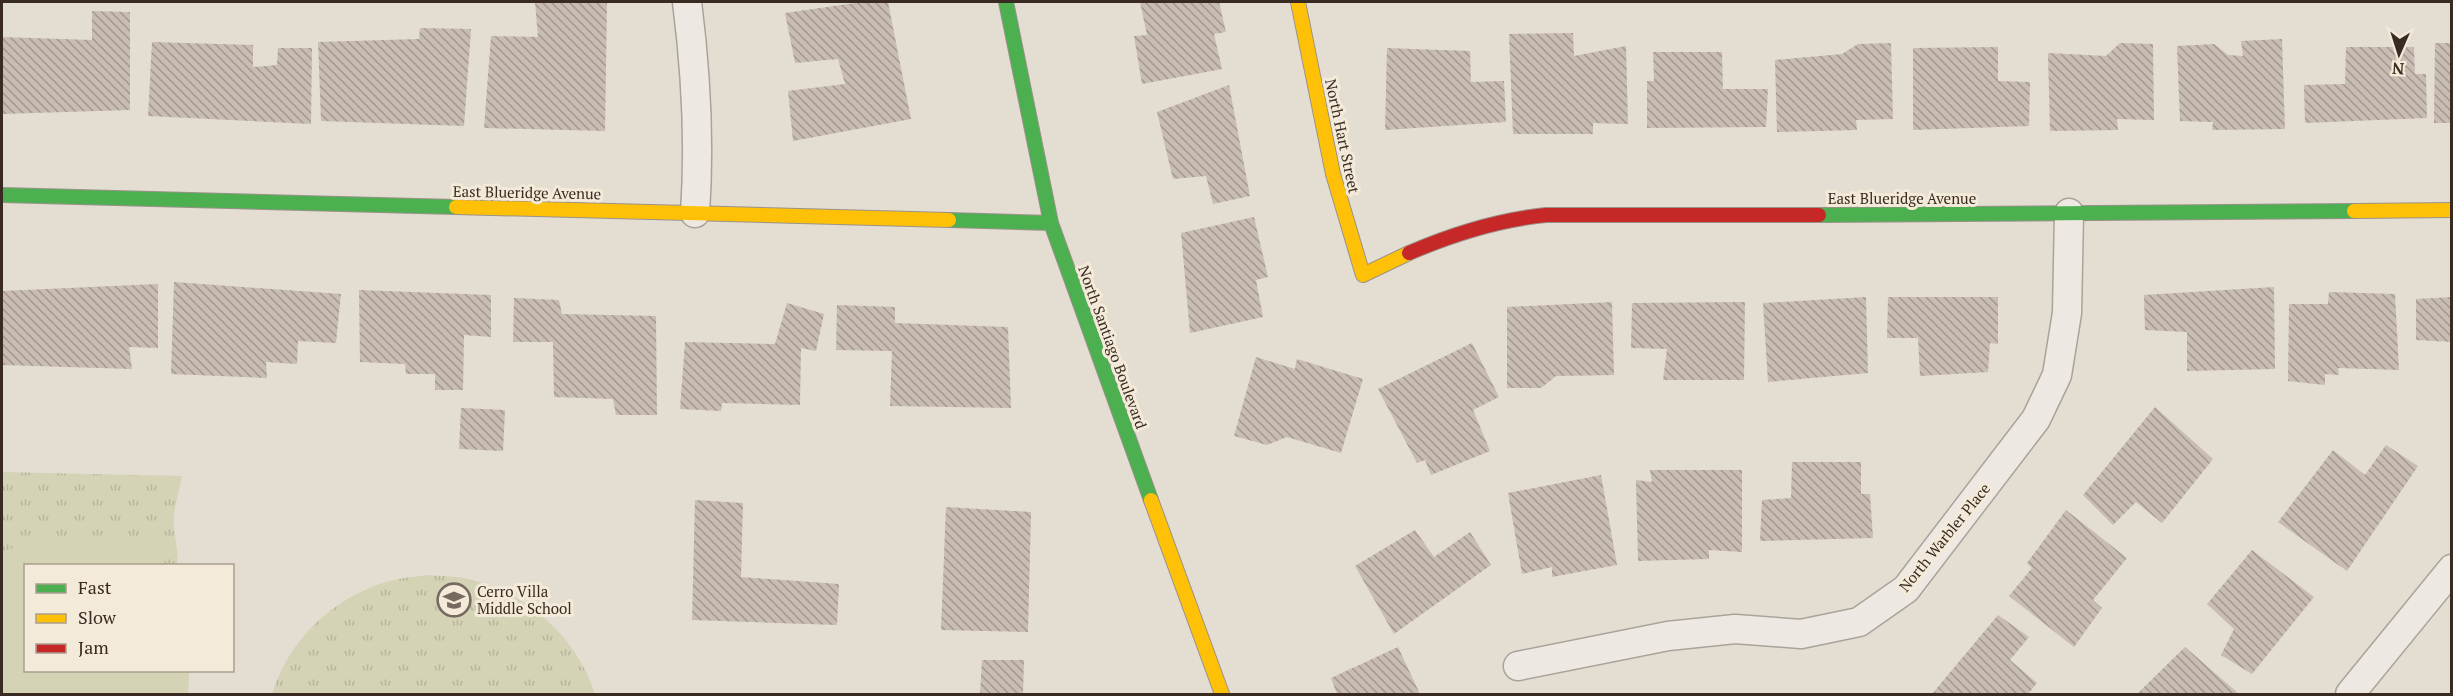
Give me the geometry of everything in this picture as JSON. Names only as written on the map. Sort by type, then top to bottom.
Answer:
[{"type":"street","points":[[687,2],[696,80],[698,142],[695,213]]},
{"type":"street","name":"North Santiago Boulevard","points":[[1006,2],[1051,223],[1222,694]]},
{"type":"street","name":"North Hart Street","points":[[1298,2],[1338,197],[1349,238],[1363,274]]},
{"type":"street","name":"East Blueridge Avenue","points":[[2,195],[1051,223]]},
{"type":"street","name":"East Blueridge Avenue","points":[[1363,274],[1408,253],[1458,234],[1503,220],[1546,215],[2451,210]]},
{"type":"street","name":"North Warbler Place","points":[[1518,666],[1668,636],[1735,629],[1801,634],[1859,622],[1906,589],[2036,419],[2057,375],[2067,313],[2069,213]]},
{"type":"street","points":[[2350,694],[2451,570]]},
{"type":"green space","points":[[2,472],[182,476],[174,515],[177,564],[24,564],[24,672],[189,672],[188,694],[2,694]]},
{"type":"green space","points":[[73,536],[155,538],[163,564],[24,564],[24,672],[189,672],[188,694],[2,694],[2,552],[28,542]]},
{"type":"green space","points":[[427,575],[463,578],[490,586],[530,606],[547,620],[576,654],[595,694],[272,694],[289,656],[301,639],[330,611],[366,589],[386,582]]},
{"type":"building","points":[[535,2],[607,2],[605,131],[484,128],[491,36],[538,37]]},
{"type":"building","points":[[862,2],[888,2],[911,119],[793,141],[788,91],[845,84],[838,59],[795,63],[785,13]]},
{"type":"building","points":[[1140,2],[1219,2],[1226,32],[1214,34],[1222,69],[1142,84],[1134,36],[1147,35]]},
{"type":"building","points":[[92,11],[130,12],[130,110],[2,114],[2,37],[92,40]]},
{"type":"building","points":[[420,28],[471,29],[464,126],[321,121],[318,42],[419,39]]},
{"type":"building","points":[[1573,33],[1574,56],[1626,46],[1628,124],[1593,123],[1593,134],[1513,134],[1509,34]]},
{"type":"building","points":[[2282,39],[2285,129],[2212,130],[2213,122],[2180,121],[2177,46],[2214,44],[2228,55],[2243,56],[2241,41]]},
{"type":"building","points":[[152,42],[253,45],[253,67],[277,65],[278,48],[312,48],[311,124],[148,116]]},
{"type":"building","points":[[1891,43],[1893,119],[1856,120],[1857,130],[1777,132],[1775,60],[1842,54],[1858,44]]},
{"type":"building","points":[[2120,43],[2153,44],[2154,120],[2117,119],[2118,130],[2050,131],[2048,53],[2106,56]]},
{"type":"building","points":[[2435,43],[2452,43],[2452,123],[2434,123]]},
{"type":"building","points":[[1998,47],[1998,81],[2030,82],[2029,126],[1913,130],[1913,48]]},
{"type":"building","points":[[2346,47],[2414,47],[2415,74],[2426,74],[2427,118],[2305,123],[2304,85],[2345,84]]},
{"type":"building","points":[[1387,48],[1470,51],[1471,82],[1504,81],[1506,122],[1385,130]]},
{"type":"building","points":[[1653,52],[1722,52],[1723,89],[1768,89],[1766,127],[1647,128],[1647,81],[1654,81]]},
{"type":"building","points":[[1229,85],[1250,196],[1213,204],[1206,176],[1173,179],[1157,112]]},
{"type":"building","points":[[1254,217],[1268,277],[1256,280],[1263,317],[1190,333],[1181,233]]},
{"type":"building","points":[[174,282],[341,294],[336,343],[298,341],[297,364],[266,362],[267,378],[171,374]]},
{"type":"building","points":[[158,284],[158,348],[129,347],[132,369],[2,365],[2,291]]},
{"type":"building","points":[[2274,287],[2275,369],[2187,371],[2187,332],[2145,330],[2144,295]]},
{"type":"building","points":[[359,290],[491,295],[491,337],[464,335],[463,390],[435,390],[435,374],[406,374],[405,364],[360,362]]},
{"type":"building","points":[[2329,292],[2395,294],[2399,370],[2338,368],[2339,375],[2325,374],[2325,385],[2288,381],[2289,304],[2328,304]]},
{"type":"building","points":[[1866,297],[1868,373],[1768,382],[1763,303]]},
{"type":"building","points":[[1888,297],[1998,297],[1998,344],[1990,343],[1988,372],[1920,376],[1918,338],[1887,338]]},
{"type":"building","points":[[2452,297],[2452,342],[2416,340],[2416,299]]},
{"type":"building","points":[[514,298],[559,300],[562,314],[656,316],[657,415],[616,415],[613,399],[554,397],[553,342],[513,342]]},
{"type":"building","points":[[1612,302],[1614,375],[1556,376],[1541,388],[1507,388],[1507,307]]},
{"type":"building","points":[[1745,302],[1744,380],[1663,380],[1667,349],[1631,348],[1632,303]]},
{"type":"building","points":[[787,303],[824,314],[816,351],[801,348],[800,405],[722,403],[721,411],[680,409],[685,342],[775,344]]},
{"type":"building","points":[[837,305],[895,307],[895,323],[1008,327],[1011,408],[890,406],[892,351],[836,350]]},
{"type":"building","points":[[1472,343],[1499,397],[1473,410],[1490,451],[1431,475],[1425,460],[1417,463],[1378,389]]},
{"type":"building","points":[[1256,357],[1295,369],[1297,359],[1363,379],[1341,453],[1287,437],[1267,445],[1234,436]]},
{"type":"building","points":[[2155,407],[2213,459],[2162,523],[2136,502],[2113,525],[2083,495]]},
{"type":"building","points":[[461,408],[505,410],[503,451],[459,449]]},
{"type":"building","points":[[2386,445],[2418,466],[2347,571],[2278,522],[2333,450],[2365,475]]},
{"type":"building","points":[[1792,462],[1861,462],[1861,494],[1870,494],[1873,538],[1760,541],[1762,500],[1791,498]]},
{"type":"building","points":[[1650,470],[1742,470],[1742,552],[1709,550],[1709,559],[1638,561],[1636,480],[1652,482]]},
{"type":"building","points":[[1601,475],[1617,565],[1552,577],[1552,567],[1522,574],[1508,493]]},
{"type":"building","points":[[695,500],[743,503],[741,577],[839,584],[837,625],[692,620]]},
{"type":"building","points":[[946,507],[1031,512],[1028,632],[941,630]]},
{"type":"building","points":[[2066,510],[2127,558],[2093,600],[2102,608],[2074,647],[2009,596],[2032,568],[2027,563]]},
{"type":"building","points":[[1415,530],[1434,557],[1470,532],[1491,565],[1394,634],[1355,566]]},
{"type":"building","points":[[2252,550],[2314,597],[2252,674],[2221,655],[2234,629],[2207,604]]},
{"type":"building","points":[[1998,615],[2029,637],[2010,660],[2037,683],[2028,694],[1932,694]]},
{"type":"building","points":[[1398,647],[1420,694],[1337,694],[1331,678]]},
{"type":"building","points":[[2185,647],[2239,694],[2137,694]]},
{"type":"building","points":[[982,660],[1024,660],[1023,694],[980,694]]},
{"type":"traffic: fast","points":[[1006,2],[1051,223],[1151,500]]},
{"type":"traffic: fast","points":[[2,195],[456,207]]},
{"type":"traffic: fast","points":[[1819,215],[2354,211]]},
{"type":"traffic: fast","points":[[949,220],[1051,223]]},
{"type":"traffic: slow","points":[[1298,2],[1333,174],[1363,275],[1409,253]]},
{"type":"traffic: slow","points":[[456,207],[949,220]]},
{"type":"traffic: slow","points":[[2354,211],[2452,210]]},
{"type":"traffic: slow","points":[[1151,500],[1222,694]]},
{"type":"traffic: jam","points":[[1409,253],[1476,229],[1510,220],[1546,215],[1819,215]]},
{"type":"place","name":"Cerro Villa Middle School","points":[[454,600]]}]
